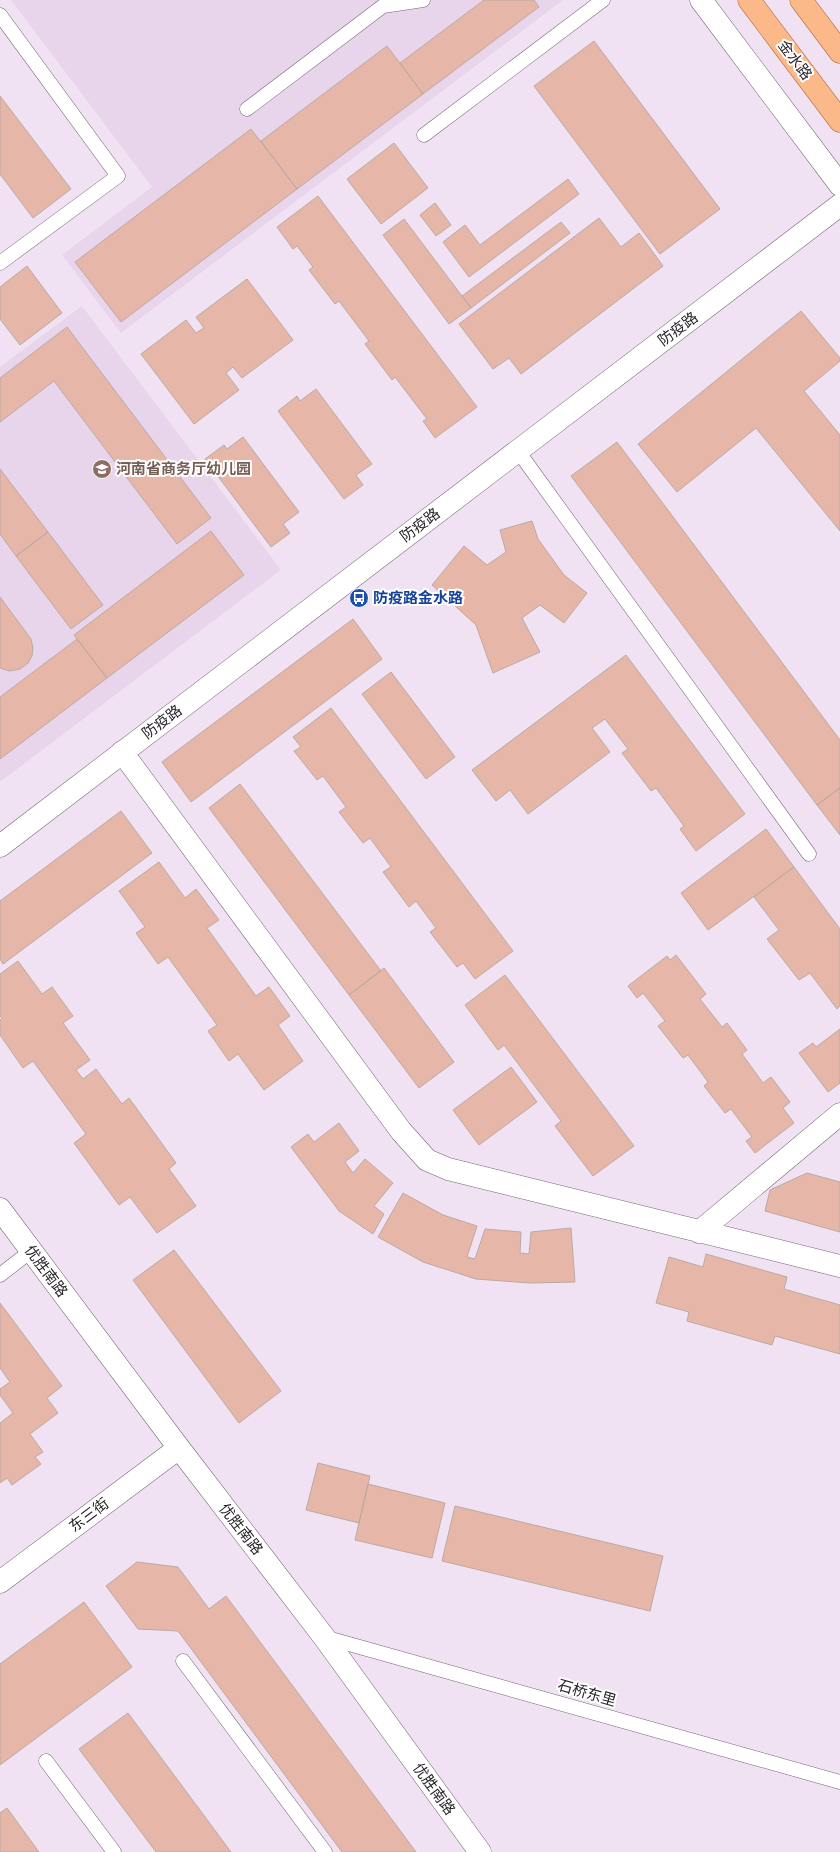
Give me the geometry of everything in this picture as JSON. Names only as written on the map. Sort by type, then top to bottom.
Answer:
[{"type":"main road","name":"金水路","points":[[749,0],[840,121]]},
{"type":"main road","points":[[801,0],[840,52]]},
{"type":"street","points":[[701,0],[840,185]]},
{"type":"street","name":"防疫路","points":[[0,846],[840,205]]},
{"type":"street","points":[[122,752],[401,1131],[427,1160],[448,1169],[840,1266]]},
{"type":"street","points":[[699,1232],[840,1114]]},
{"type":"street","name":"优胜南路","points":[[0,1209],[179,1448],[324,1637],[480,1852]]},
{"type":"street","name":"东三街","points":[[0,1582],[179,1448]]},
{"type":"lane","points":[[247,109],[383,6],[423,0]]},
{"type":"lane","points":[[424,135],[603,0]]},
{"type":"lane","points":[[0,15],[118,176],[0,264]]},
{"type":"lane","points":[[518,451],[809,854]]},
{"type":"lane","points":[[0,1275],[31,1251]]},
{"type":"lane","name":"石桥东里","points":[[324,1637],[840,1782]]},
{"type":"lane","points":[[183,1661],[325,1852]]},
{"type":"lane","points":[[46,1761],[114,1852]]},
{"type":"shaded area","points":[[11,0],[563,0],[121,333],[62,255],[152,187]]},
{"type":"shaded area","name":"河南省商务厅幼儿园","points":[[82,306],[281,570],[0,782],[0,367]]},
{"type":"building","points":[[484,0],[534,0],[539,7],[423,94],[400,63]]},
{"type":"building","points":[[594,41],[720,209],[660,254],[534,86]]},
{"type":"building","points":[[387,46],[423,94],[297,189],[261,141]]},
{"type":"building","points":[[0,96],[71,189],[33,218],[0,174]]},
{"type":"building","points":[[251,129],[297,189],[121,322],[75,262]]},
{"type":"building","points":[[394,143],[428,188],[381,224],[347,179]]},
{"type":"building","points":[[568,179],[579,194],[469,277],[443,242],[465,225],[480,245]]},
{"type":"building","points":[[318,196],[477,407],[435,438],[423,421],[427,419],[395,377],[392,380],[365,344],[369,341],[339,301],[335,304],[309,270],[313,267],[297,246],[293,249],[277,227]]},
{"type":"building","points":[[435,203],[451,225],[436,236],[420,215]]},
{"type":"building","points":[[599,218],[621,247],[639,233],[663,266],[521,374],[509,358],[493,369],[459,324]]},
{"type":"building","points":[[404,219],[471,308],[449,324],[383,235]]},
{"type":"building","points":[[561,222],[570,233],[471,308],[462,296]]},
{"type":"building","points":[[27,266],[62,313],[20,345],[0,319],[0,287]]},
{"type":"building","points":[[247,279],[293,340],[242,378],[233,367],[226,373],[239,390],[194,424],[141,354],[186,320],[196,333],[204,328],[196,317]]},
{"type":"building","points":[[801,311],[840,358],[840,361],[804,391],[840,435],[840,531],[756,428],[677,492],[638,444]]},
{"type":"building","points":[[67,327],[211,518],[177,544],[54,381],[0,422],[0,378]]},
{"type":"building","points":[[316,389],[372,464],[356,475],[363,485],[344,499],[278,411],[297,396],[300,401]]},
{"type":"building","points":[[243,437],[299,512],[283,524],[290,533],[271,547],[205,459],[224,445],[227,449]]},
{"type":"building","points":[[617,442],[840,740],[840,788],[817,805],[571,476]]},
{"type":"building","points":[[0,469],[48,532],[16,556],[0,534]]},
{"type":"building","points":[[532,521],[538,539],[564,575],[587,593],[564,623],[540,605],[522,618],[540,652],[493,673],[476,625],[432,585],[464,546],[487,565],[506,552],[500,530]]},
{"type":"building","points":[[211,531],[244,575],[107,678],[74,635]]},
{"type":"building","points":[[48,532],[103,605],[71,629],[16,556]]},
{"type":"building","points":[[0,597],[31,639],[33,648],[32,656],[28,663],[20,669],[9,671],[0,668]]},
{"type":"building","points":[[353,619],[382,659],[191,802],[162,762]]},
{"type":"building","points":[[77,639],[107,678],[0,759],[0,697]]},
{"type":"building","points":[[626,655],[745,814],[696,851],[680,829],[684,826],[656,788],[651,791],[622,753],[628,749],[605,719],[592,728],[610,752],[528,814],[510,790],[496,801],[472,770]]},
{"type":"building","points":[[391,672],[455,757],[426,779],[362,694]]},
{"type":"building","points":[[331,708],[513,951],[475,979],[463,963],[457,967],[430,932],[436,928],[416,901],[409,907],[383,872],[391,867],[370,838],[363,843],[339,812],[346,807],[323,776],[317,780],[294,751],[301,747],[293,737]]},
{"type":"building","points":[[240,784],[381,971],[349,995],[209,808]]},
{"type":"building","points":[[840,788],[840,835],[817,805]]},
{"type":"building","points":[[121,811],[152,853],[3,964],[0,959],[0,901]]},
{"type":"building","points":[[766,829],[794,867],[708,930],[681,893]]},
{"type":"building","points":[[159,862],[185,898],[196,889],[219,920],[207,928],[256,996],[269,987],[290,1016],[278,1025],[303,1061],[264,1090],[238,1054],[229,1061],[208,1031],[217,1025],[168,957],[158,964],[136,933],[145,927],[119,891]]},
{"type":"building","points":[[794,867],[840,929],[840,1006],[837,1009],[810,973],[799,980],[767,939],[779,930],[754,897]]},
{"type":"building","points":[[676,955],[706,994],[700,999],[722,1027],[727,1023],[747,1050],[742,1054],[763,1083],[771,1077],[790,1102],[783,1108],[794,1123],[755,1153],[746,1141],[752,1137],[731,1109],[725,1113],[704,1086],[708,1082],[688,1055],[683,1058],[658,1026],[665,1021],[643,993],[637,998],[628,986],[667,956],[670,960]]},
{"type":"building","points":[[18,961],[42,994],[52,987],[73,1016],[63,1023],[90,1060],[76,1070],[83,1079],[96,1069],[122,1104],[129,1098],[176,1163],[169,1169],[196,1206],[157,1233],[130,1197],[119,1205],[74,1143],[86,1134],[33,1061],[23,1068],[0,1035],[0,1020],[2,1018],[0,1016],[0,974]]},
{"type":"building","points":[[384,968],[454,1062],[419,1088],[349,995]]},
{"type":"building","points":[[505,975],[634,1146],[593,1176],[555,1126],[561,1121],[504,1045],[498,1050],[465,1005]]},
{"type":"building","points":[[840,1029],[840,1083],[828,1092],[799,1053],[813,1043],[816,1047]]},
{"type":"building","points":[[511,1067],[537,1102],[479,1145],[453,1110]]},
{"type":"building","points":[[339,1123],[359,1151],[345,1162],[353,1173],[365,1159],[393,1183],[374,1206],[384,1214],[373,1234],[339,1211],[291,1147],[308,1134],[314,1142]]},
{"type":"building","points":[[807,1173],[840,1182],[840,1232],[765,1211],[770,1190]]},
{"type":"building","points":[[403,1193],[443,1215],[477,1226],[467,1257],[475,1259],[485,1229],[521,1232],[520,1253],[529,1254],[531,1232],[571,1228],[575,1282],[530,1283],[476,1279],[423,1262],[378,1237]]},
{"type":"building","points":[[174,1250],[281,1391],[239,1423],[133,1280]]},
{"type":"building","points":[[706,1254],[787,1277],[784,1289],[840,1305],[840,1354],[775,1336],[772,1345],[687,1321],[689,1312],[656,1303],[669,1257],[703,1267]]},
{"type":"building","points":[[0,1303],[62,1386],[47,1398],[58,1413],[30,1434],[43,1452],[35,1457],[41,1464],[12,1485],[7,1478],[0,1483],[0,1423],[13,1413],[0,1395],[0,1389],[10,1382],[0,1368]]},
{"type":"building","points":[[318,1463],[370,1476],[359,1523],[306,1510]]},
{"type":"building","points":[[368,1484],[445,1503],[432,1558],[355,1540]]},
{"type":"building","points":[[455,1506],[663,1556],[650,1611],[442,1561]]},
{"type":"building","points":[[137,1562],[178,1567],[209,1609],[226,1596],[416,1852],[342,1852],[178,1631],[138,1629],[106,1586]]},
{"type":"building","points":[[84,1602],[132,1667],[0,1765],[0,1664]]},
{"type":"building","points":[[128,1713],[231,1852],[156,1852],[79,1749]]},
{"type":"building","points":[[7,1808],[39,1852],[0,1852],[0,1813]]},
{"type":"place","name":"河南省商务厅幼儿园","points":[[102,469]]},
{"type":"place","name":"防疫路金水路","points":[[359,598]]}]
